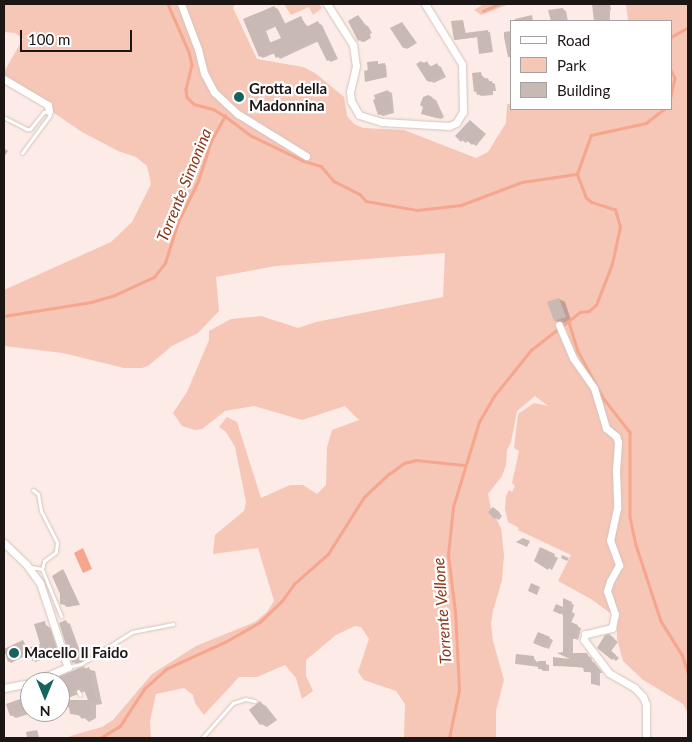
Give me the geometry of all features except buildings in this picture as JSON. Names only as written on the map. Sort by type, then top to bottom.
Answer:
[{"type":"street","points":[[180,4],[198,49],[204,73],[214,92],[238,114],[306,156]]},
{"type":"street","points":[[327,4],[353,45],[356,66],[350,92],[353,106],[359,115],[382,122],[448,126],[456,123],[463,112],[462,64],[425,4]]},
{"type":"street","points":[[4,79],[48,105],[49,111]]},
{"type":"street","points":[[559,325],[573,358],[594,388],[606,428],[616,436],[618,442],[616,470],[617,508],[610,540],[619,565],[607,591],[615,614],[612,628],[585,634],[584,640],[610,673],[634,688],[643,697],[646,704],[646,738]]},
{"type":"street","points":[[4,543],[28,566],[43,588],[68,667],[56,672]]},
{"type":"street","points":[[4,688],[20,685]]},
{"type":"lane","points":[[5,118],[27,129],[44,112],[49,111],[50,115],[22,153]]},
{"type":"lane","points":[[33,490],[38,494],[41,511],[57,542],[56,552],[44,561],[42,569],[60,616]]},
{"type":"lane","points":[[28,566],[42,569]]},
{"type":"lane","points":[[68,667],[81,664],[132,632],[173,624]]},
{"type":"lane","points":[[202,738],[233,703],[245,699],[255,701]]},
{"type":"green space","points":[[4,4],[235,4],[233,8],[257,59],[303,67],[315,73],[344,97],[347,116],[354,124],[363,128],[404,130],[476,158],[488,152],[506,123],[507,104],[510,104],[510,110],[672,110],[672,20],[628,20],[626,4],[688,4],[688,713],[683,704],[643,680],[623,661],[617,639],[617,618],[591,599],[558,581],[571,555],[518,530],[519,528],[508,522],[505,509],[506,496],[509,490],[512,492],[515,486],[512,483],[519,451],[514,448],[518,414],[534,403],[548,406],[535,396],[517,411],[511,442],[507,450],[506,465],[502,476],[488,494],[491,509],[501,528],[504,555],[502,580],[491,624],[493,641],[504,680],[496,711],[496,738],[404,738],[405,704],[396,691],[364,680],[358,672],[369,639],[361,627],[355,626],[336,635],[306,660],[306,676],[313,691],[302,699],[296,678],[285,665],[257,677],[239,677],[204,715],[195,703],[193,695],[184,688],[156,694],[150,721],[151,738],[70,738],[70,736],[102,727],[113,720],[152,674],[196,646],[255,622],[267,612],[274,601],[258,548],[213,554],[215,535],[244,511],[246,502],[235,447],[226,432],[219,427],[227,417],[237,422],[261,498],[290,485],[303,485],[317,494],[326,485],[327,447],[332,430],[359,420],[345,406],[302,420],[254,406],[225,411],[202,429],[195,430],[182,426],[173,413],[187,392],[209,340],[209,331],[231,319],[261,316],[298,328],[316,322],[443,297],[445,253],[276,266],[216,277],[219,311],[198,333],[172,346],[148,366],[142,368],[124,368],[63,353],[4,346],[4,290],[111,242],[132,222],[151,184],[147,166],[136,157],[118,151],[82,132],[7,81],[4,76],[5,70],[23,39],[15,33],[4,32]]},
{"type":"green space","points":[[284,4],[311,4],[320,5],[322,8],[313,15],[309,7],[291,15]]},
{"type":"green space","points":[[484,4],[509,4],[481,15],[474,10]]},
{"type":"shaded area","points":[[83,548],[92,569],[83,573],[74,553]]},
{"type":"waterway","points":[[168,4],[189,52],[192,65],[186,89],[187,97],[194,104],[213,109],[225,116]]},
{"type":"waterway","points":[[483,11],[499,4]]},
{"type":"waterway","name":"Torrente Vellone","points":[[672,36],[688,27]]},
{"type":"waterway","name":"Torrente Vellone","points":[[672,72],[675,78],[672,92]]},
{"type":"waterway","name":"Torrente Vellone","points":[[449,738],[459,690],[455,612],[448,555],[453,507],[479,422],[494,396],[531,350],[580,312],[589,311],[596,305],[612,264],[620,227],[615,210],[591,202],[586,198],[577,174],[591,135],[646,123],[663,110]]},
{"type":"waterway","name":"Torrente Simonina","points":[[4,316],[91,302],[115,295],[154,277],[165,263],[178,222],[198,181],[211,141],[225,116],[252,136],[304,161],[321,166],[334,181],[360,194],[366,201],[417,210],[461,205],[522,182],[577,174]]},
{"type":"waterway","points":[[569,322],[578,351],[604,399],[630,432],[630,517],[636,545],[661,621],[682,654],[688,672]]},
{"type":"waterway","points":[[100,738],[120,726],[144,689],[166,669],[225,642],[260,622],[282,601],[294,584],[328,554],[364,497],[389,474],[404,463],[416,460],[464,465]]},
{"type":"place","name":"Grotta della Madonnina","points":[[239,97]]},
{"type":"place","name":"Macello Il Faido","points":[[14,653]]}]
